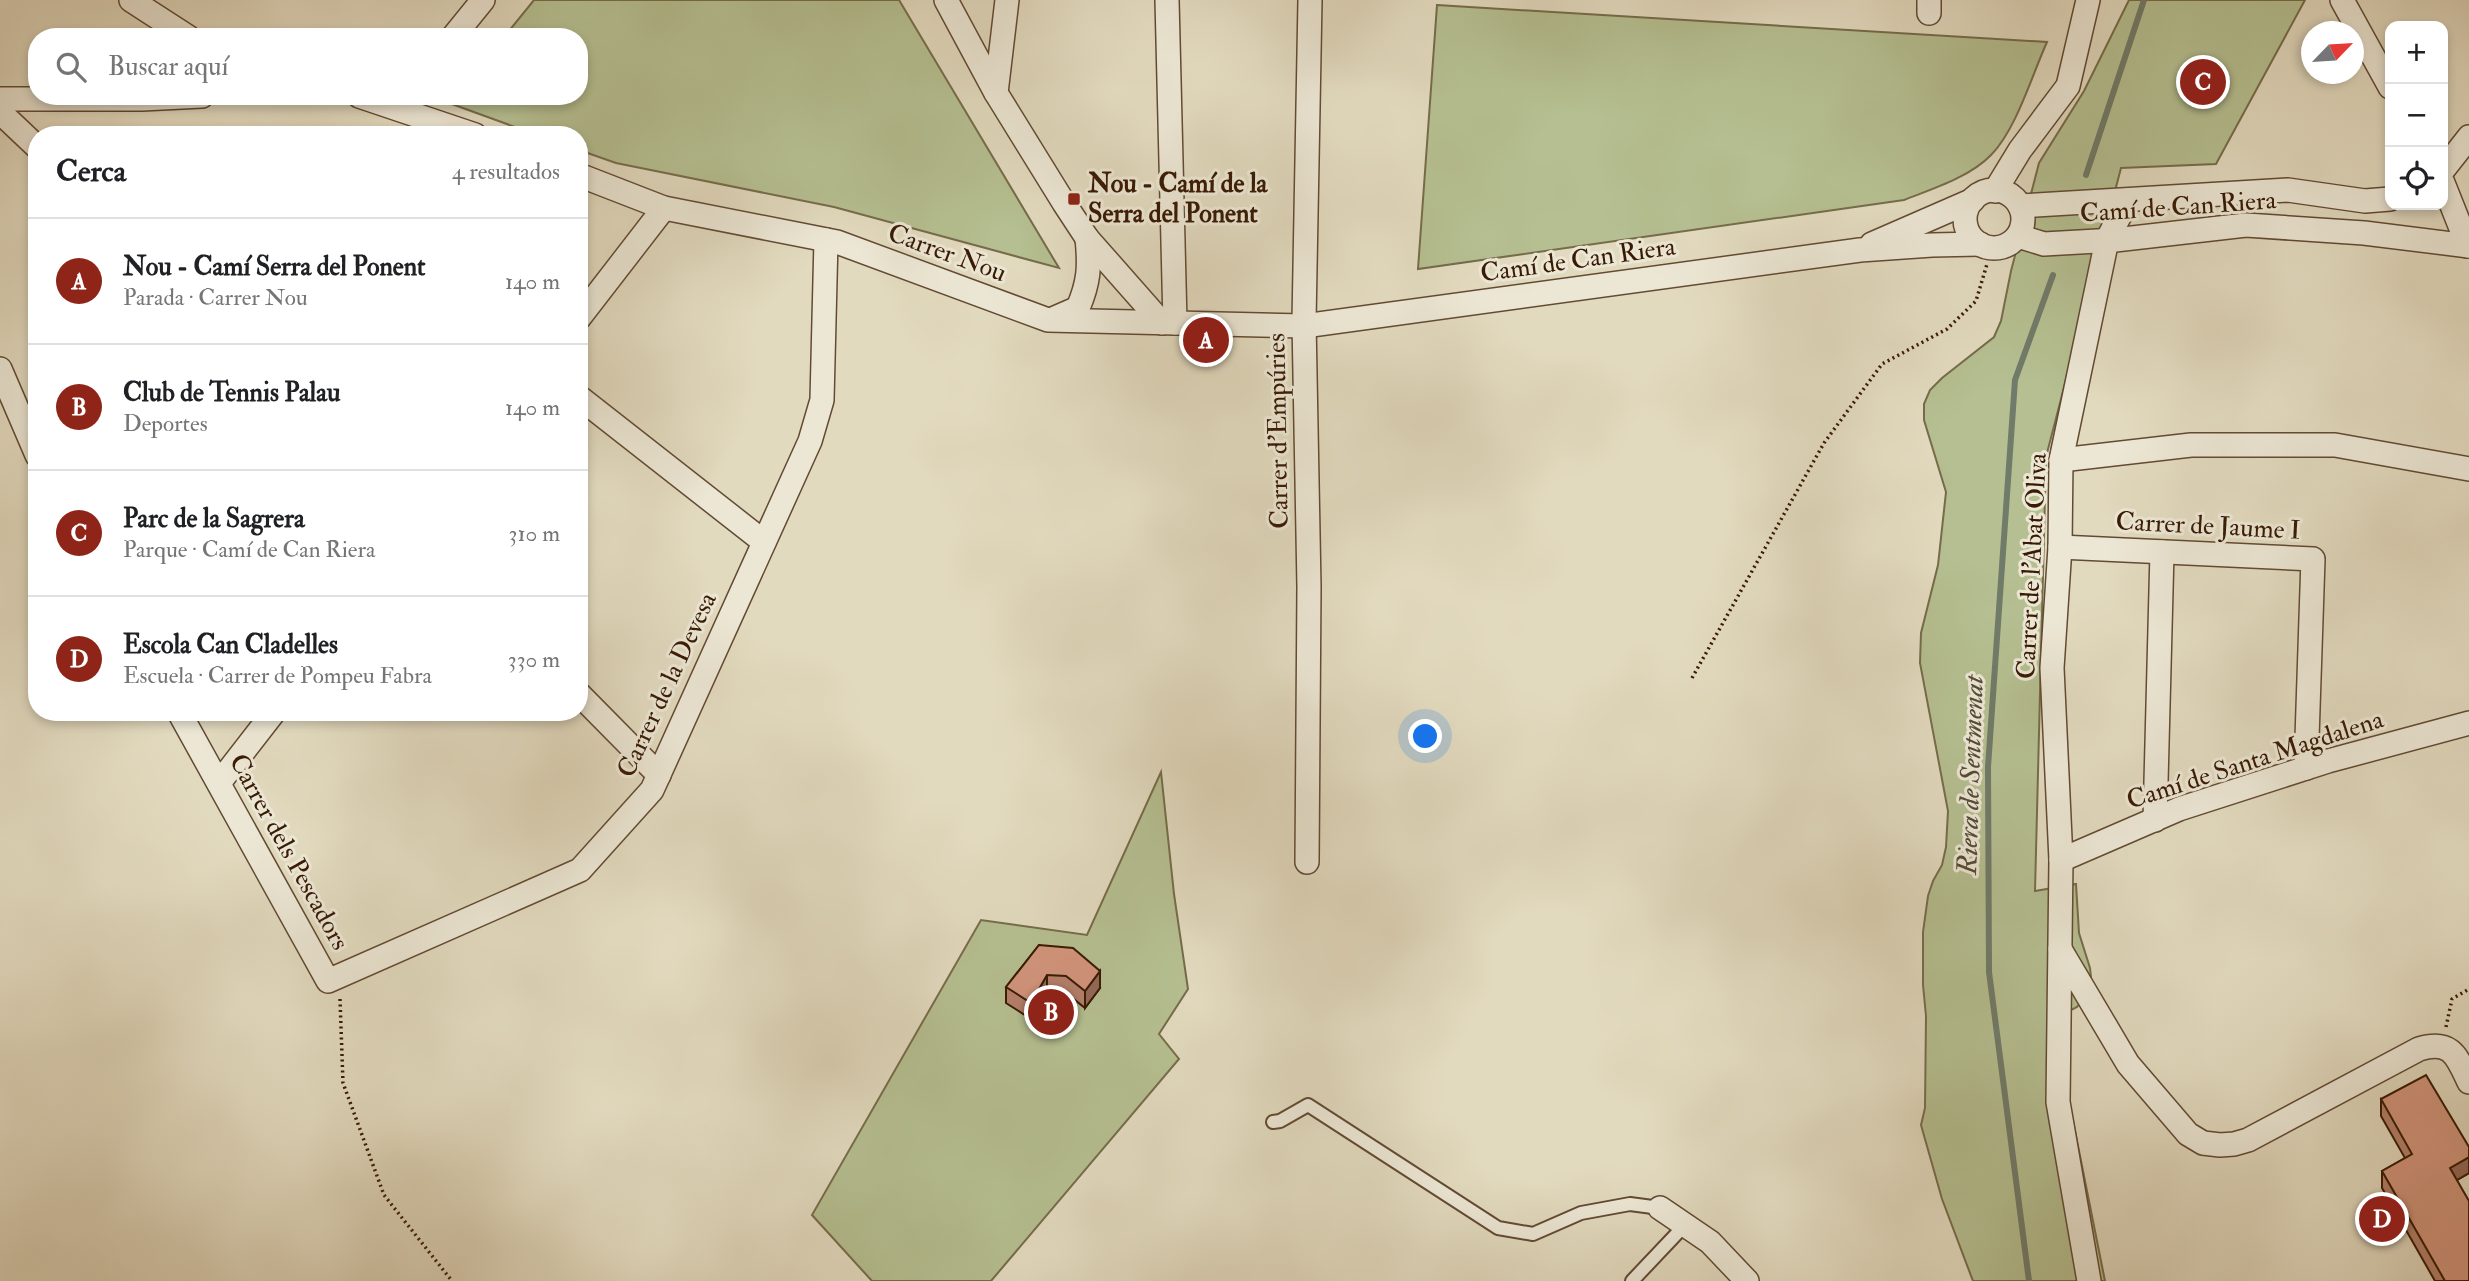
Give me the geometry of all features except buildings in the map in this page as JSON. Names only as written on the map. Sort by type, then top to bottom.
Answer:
[{"type":"street","points":[[131,0],[174,28]]},
{"type":"street","points":[[460,28],[483,0]]},
{"type":"street","points":[[946,0],[996,93],[1087,238],[1168,323]]},
{"type":"street","points":[[996,93],[1007,0]]},
{"type":"street","points":[[1167,0],[1168,323]]},
{"type":"street","name":"Carrer d'Empúries","points":[[1307,862],[1309,587],[1304,326],[1310,0]]},
{"type":"street","points":[[1995,191],[2020,150],[2068,86],[2088,0]]},
{"type":"street","points":[[2342,0],[2388,84]]},
{"type":"street","points":[[0,99],[28,99]]},
{"type":"street","points":[[406,105],[454,126]]},
{"type":"street","points":[[0,112],[28,138]]},
{"type":"street","points":[[2448,164],[2469,137]]},
{"type":"street","name":"Carrer Nou","points":[[588,178],[664,208],[826,240],[1048,320],[1304,326]]},
{"type":"street","name":"Camí de Can Riera","points":[[2020,206],[2288,190],[2365,201],[2385,199]]},
{"type":"street","points":[[1995,191],[2010,195],[2020,206],[2023,221],[2018,236],[2002,248],[1986,246],[1968,232],[1966,223],[1966,215],[1973,200],[1983,193],[1995,191]]},
{"type":"street","points":[[2451,191],[2469,246]]},
{"type":"street","name":"Camí de Can Riera","points":[[1860,250],[1973,200]]},
{"type":"street","name":"Carrer de l'Abat Oliva","points":[[2089,1281],[2058,1102],[2061,860],[2052,668],[2060,547],[2061,460],[2107,240],[2129,200]]},
{"type":"street","points":[[588,306],[664,208]]},
{"type":"street","name":"Camí de Can Riera","points":[[2018,236],[2044,244],[2246,225],[2364,233],[2469,246]]},
{"type":"street","points":[[1048,320],[1078,308],[1088,284],[1090,262],[1087,238]]},
{"type":"street","name":"Carrer de la Devesa","points":[[332,980],[580,870],[652,790],[810,441],[821,400],[826,240]]},
{"type":"street","name":"Camí de Can Riera","points":[[1304,326],[1860,250],[1932,245],[1986,246]]},
{"type":"street","points":[[0,369],[28,434]]},
{"type":"street","points":[[588,404],[764,542]]},
{"type":"street","points":[[2061,460],[2192,445],[2335,445],[2469,469]]},
{"type":"street","name":"Carrer de Jaume I","points":[[2060,547],[2313,559],[2306,768]]},
{"type":"street","points":[[2155,820],[2162,552]]},
{"type":"street","points":[[588,703],[659,775]]},
{"type":"street","name":"Carrer dels Pescadors","points":[[184,721],[332,980]]},
{"type":"street","points":[[219,783],[267,721]]},
{"type":"street","name":"Camí de Santa Magdalena","points":[[2061,860],[2179,809],[2306,768],[2469,723]]},
{"type":"street","points":[[2060,949],[2128,1065],[2188,1134],[2203,1143],[2220,1145],[2248,1140],[2420,1049],[2442,1046],[2453,1052],[2469,1082]]},
{"type":"street","points":[[1660,1208],[1710,1242],[1747,1281]]},
{"type":"lane","points":[[1272,1122],[1280,1121],[1308,1105],[1498,1228],[1533,1234],[1581,1213],[1630,1204],[1660,1208]]},
{"type":"lane","points":[[1632,1281],[1685,1225]]},
{"type":"path","points":[[1692,678],[1825,443],[1882,364],[1947,329],[1976,301],[1986,246]]},
{"type":"path","points":[[332,980],[340,996],[343,1083],[384,1195],[452,1281]]},
{"type":"path","points":[[2442,1046],[2452,999],[2469,989]]},
{"type":"green space","points":[[534,0],[899,0],[1059,268],[834,207],[616,163],[588,153],[588,126],[512,126],[454,105],[588,105],[588,28],[511,28]]},
{"type":"green space","points":[[2129,0],[2305,0],[2216,164],[2121,168],[2046,457],[2035,891],[2076,884],[2079,933],[2090,968],[2092,987],[2077,1007],[2069,1011],[2068,1096],[2105,1281],[1973,1281],[1942,1199],[1921,1125],[1925,1108],[1926,1016],[1923,932],[1928,896],[1942,865],[1946,847],[1948,811],[1920,663],[1921,633],[1938,565],[1946,492],[1924,420],[1924,404],[1930,390],[1942,378],[1994,337],[2001,321],[2039,163],[2084,91]]},
{"type":"green space","points":[[1437,5],[2047,42],[2016,117],[1991,155],[1962,176],[1904,200],[1418,269]]},
{"type":"green space","points":[[1161,772],[1174,894],[1188,989],[1159,1034],[1179,1059],[991,1281],[872,1281],[812,1215],[981,920],[1087,935]]},
{"type":"waterway","name":"Riera de Sentmenat","points":[[2086,175],[2144,0]]},
{"type":"waterway","name":"Riera de Sentmenat","points":[[2029,1281],[1989,972],[1988,767],[2015,380],[2053,275]]},
{"type":"place","name":"Parc de la Sagrera","points":[[2203,82]]},
{"type":"place","name":"Nou - Camí de la Serra del Ponent","points":[[1074,199]]},
{"type":"place","name":"Nou - Camí Serra del Ponent","points":[[1206,340]]},
{"type":"place","name":"Club de Tennis Palau","points":[[1051,1012]]},
{"type":"place","name":"Escola Can Cladelles","points":[[2382,1219]]}]
